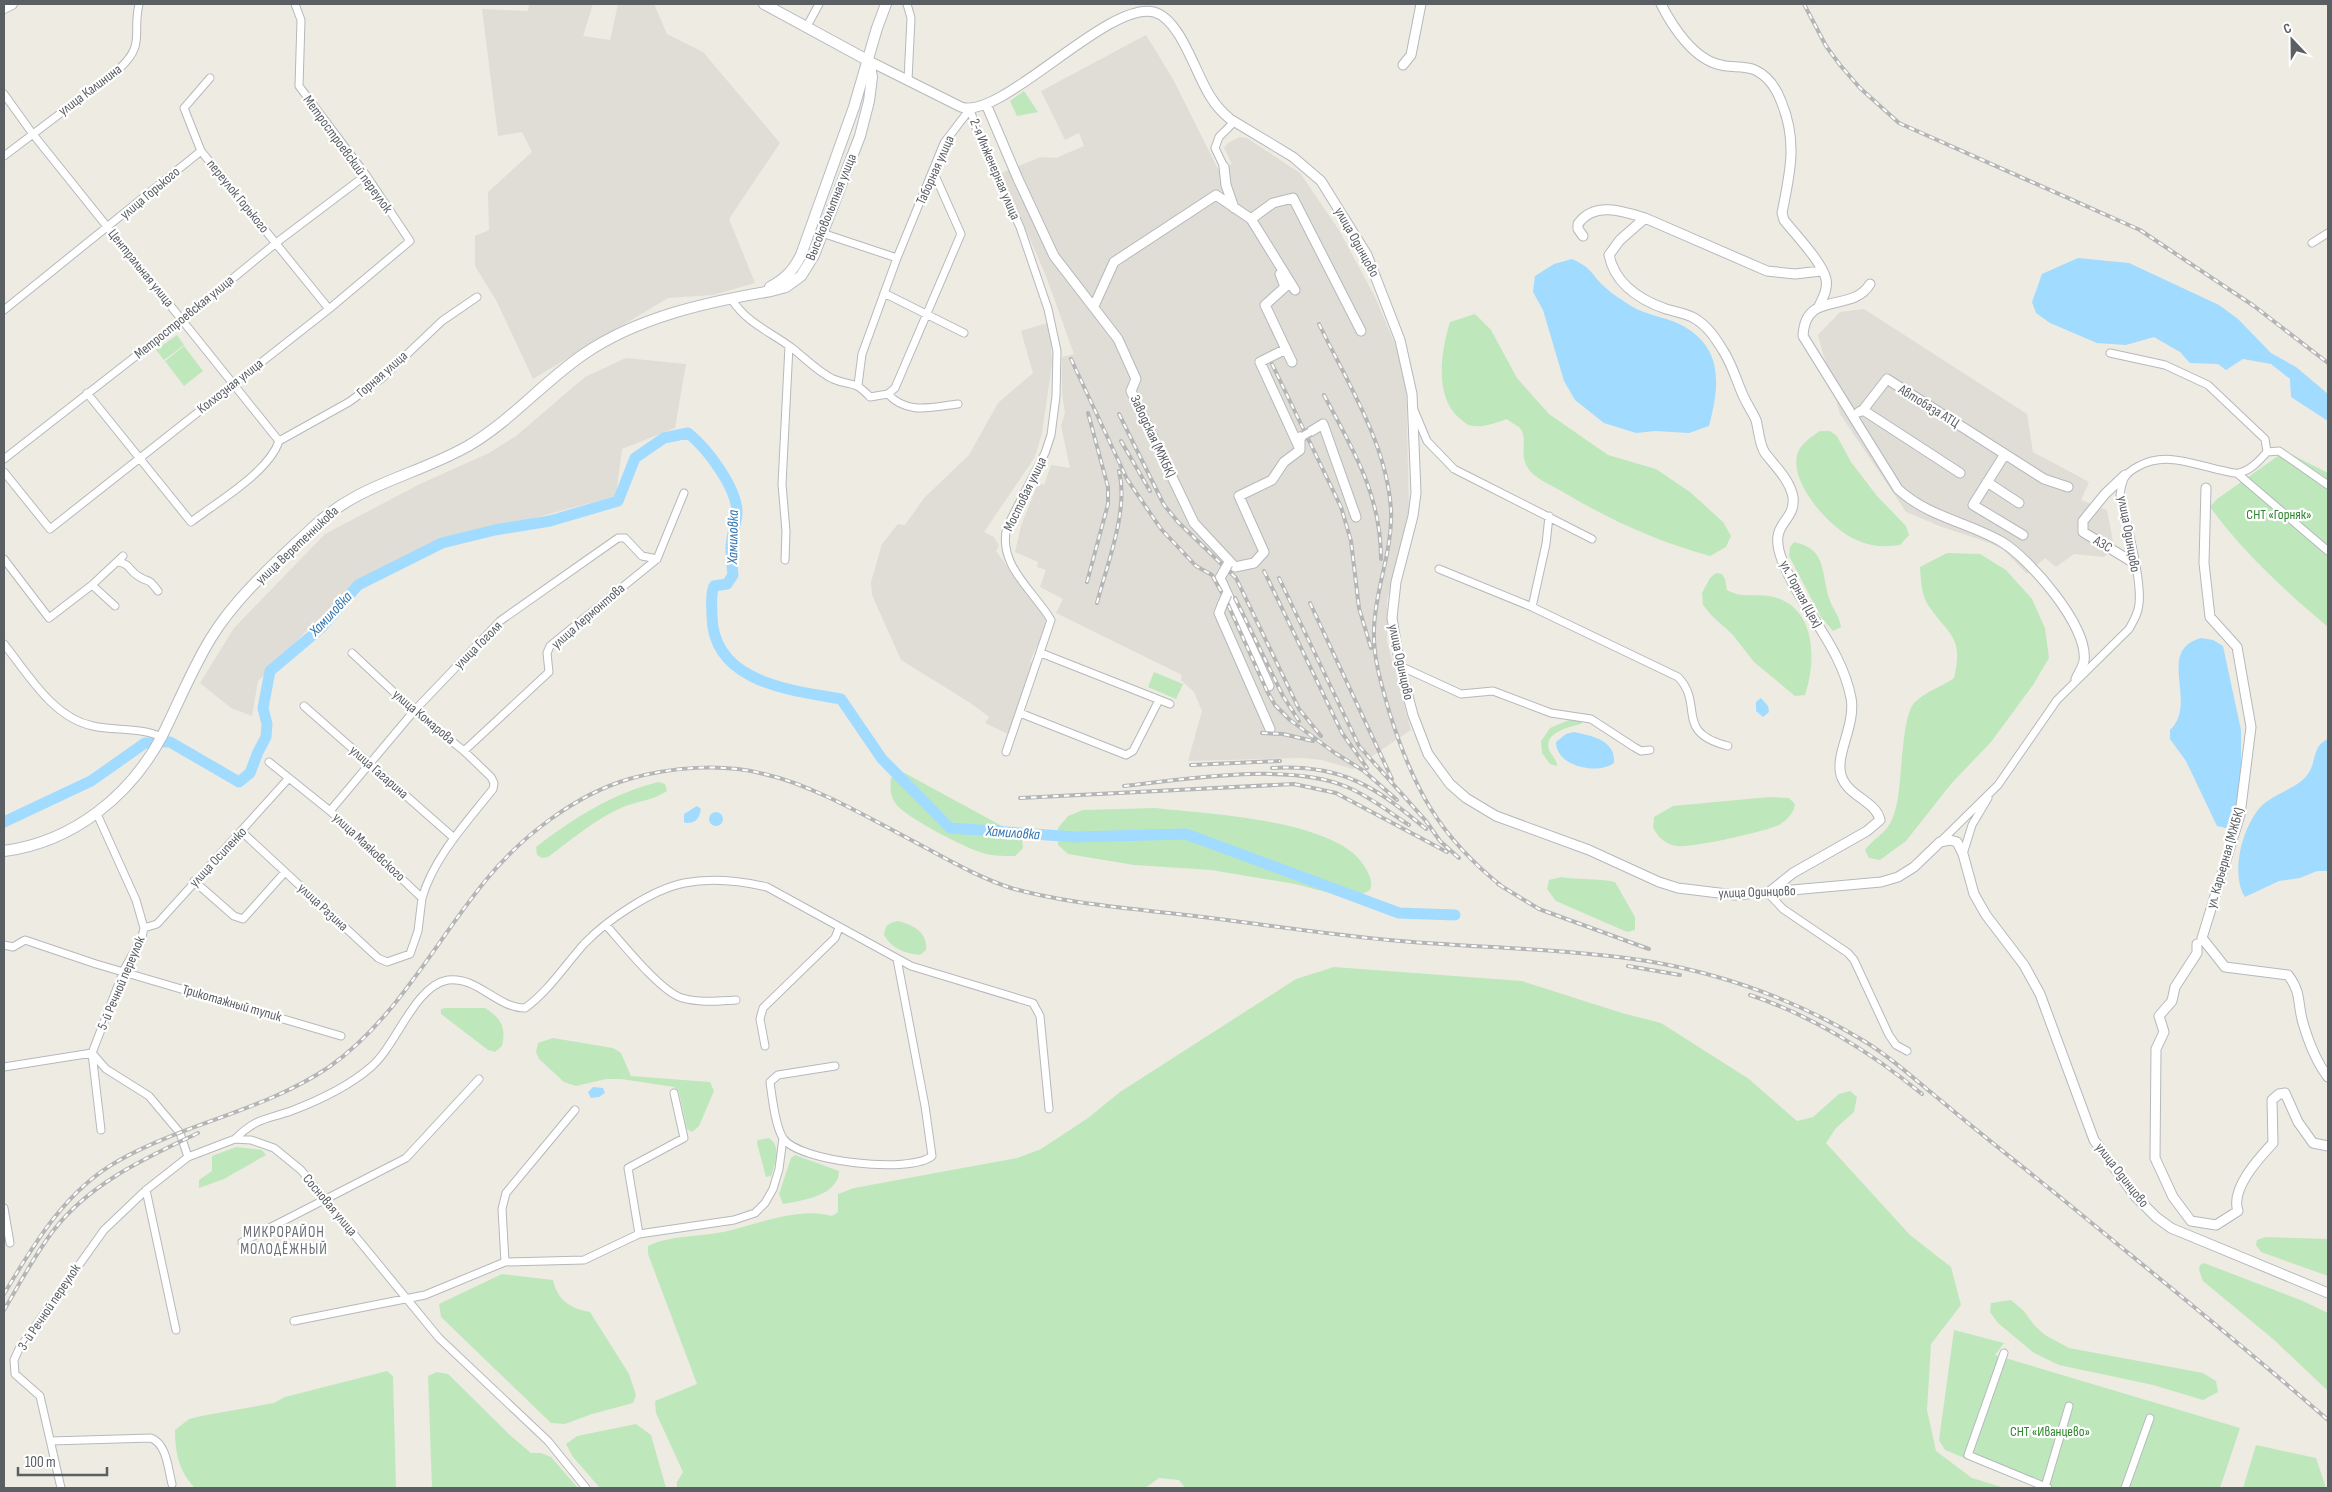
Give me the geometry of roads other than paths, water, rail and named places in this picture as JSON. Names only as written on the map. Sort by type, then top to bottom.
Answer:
[{"type":"main road","points":[[4,8],[12,4]]},
{"type":"main road","name":"2-я Инженерная улица","points":[[764,4],[869,61]]},
{"type":"main road","name":"Высоковольтная улица","points":[[755,294],[784,280],[794,270],[802,256],[831,176],[886,4]]},
{"type":"main road","name":"Высоковольтная улица","points":[[755,294],[786,287],[801,276],[822,233],[860,136],[869,101],[872,77],[869,61]]},
{"type":"main road","name":"улица Веретенникова","points":[[4,851],[55,836],[97,814],[122,792],[161,737],[211,638],[227,615],[331,510],[369,488],[444,458],[483,437],[516,412],[566,368],[601,343],[668,315],[755,294]]},
{"type":"street","name":"улица Калинина","points":[[4,156],[119,69],[133,56],[138,39],[135,22],[139,4]]},
{"type":"street","name":"Метростроевский переулок","points":[[295,4],[301,20],[299,86],[366,175],[410,241]]},
{"type":"street","points":[[806,28],[819,4]]},
{"type":"street","points":[[907,4],[911,18],[908,80]]},
{"type":"street","points":[[1403,65],[1411,54],[1421,4]]},
{"type":"street","points":[[1660,4],[1672,24],[1706,60],[1720,65],[1753,69],[1764,75],[1776,90],[1792,135],[1791,168],[1782,213],[1784,220],[1826,279],[1825,293],[1819,306]]},
{"type":"street","points":[[970,109],[986,104],[1114,22],[1137,12],[1154,8]]},
{"type":"street","name":"улица Одинцово","points":[[1154,8],[1168,19],[1174,28],[1212,100],[1234,122],[1307,168],[1321,181],[1346,218],[1368,256],[1400,340],[1410,376],[1412,405],[1416,493],[1413,516],[1392,603],[1394,640],[1413,716],[1428,754],[1450,784],[1482,809],[1496,816],[1589,850],[1659,882],[1718,894],[1768,893],[1881,882],[1898,877],[1914,867],[1998,785],[2038,725],[2076,679],[2129,629],[2136,616],[2139,602],[2134,563],[2120,495],[2125,475],[2142,464],[2161,459],[2177,458],[2196,465],[2238,474]]},
{"type":"street","name":"2-я Инженерная улица","points":[[869,61],[942,98],[970,109],[977,131],[1020,227],[1048,309],[1057,351],[1056,396]]},
{"type":"street","name":"переулок Горького","points":[[210,78],[184,108],[201,151],[329,309]]},
{"type":"street","name":"Центральная улица","points":[[4,94],[32,133],[279,440]]},
{"type":"street","name":"Заводская (МЖБК)","points":[[986,104],[1054,256],[1118,339],[1136,379],[1131,391],[1194,523],[1227,566]]},
{"type":"street","name":"Таборная улица","points":[[858,385],[862,354],[897,258],[944,143],[970,109]]},
{"type":"street","points":[[1234,122],[1219,137],[1215,148],[1224,167],[1226,185],[1234,208]]},
{"type":"street","name":"улица Горького","points":[[4,310],[108,228],[201,151]]},
{"type":"street","points":[[732,300],[742,314],[833,379],[858,385],[870,397],[888,394],[895,388],[961,234],[933,171]]},
{"type":"street","name":"Метростроевская улица","points":[[4,459],[182,320],[276,243],[366,175]]},
{"type":"street","points":[[1094,306],[1114,262],[1141,242],[1216,195],[1251,219],[1295,290]]},
{"type":"street","points":[[1251,219],[1273,203],[1293,198],[1361,331]]},
{"type":"street","points":[[1582,236],[1578,229],[1578,224],[1588,214],[1597,210],[1623,211],[1645,218],[1767,271],[1795,274],[1821,271]]},
{"type":"street","name":"ул. Горная (Цех)","points":[[1645,218],[1611,249],[1609,255],[1610,263],[1625,286],[1643,300],[1683,313],[1707,327],[1725,354],[1756,421],[1765,452],[1785,478],[1792,494],[1792,507],[1778,532],[1776,543],[1803,604],[1840,660],[1848,681],[1852,704],[1852,721],[1840,773],[1850,790],[1879,815],[1877,824],[1794,874],[1768,893]]},
{"type":"street","points":[[822,233],[897,258]]},
{"type":"street","points":[[2312,243],[2328,233]]},
{"type":"street","name":"Колхозная улица","points":[[4,472],[50,529],[140,459],[232,383],[329,309],[410,241]]},
{"type":"street","points":[[1273,254],[1285,287],[1265,305],[1292,362]]},
{"type":"street","points":[[1819,306],[1857,298],[1865,293],[1870,284]]},
{"type":"street","points":[[884,293],[964,333]]},
{"type":"street","name":"Горная улица","points":[[279,440],[350,402],[382,378],[442,321],[477,298]]},
{"type":"street","name":"улица Одинцово","points":[[1819,306],[1810,313],[1803,323],[1803,336],[1898,489],[1910,500],[1951,521],[1988,535],[2004,544],[2026,561],[2042,579],[2076,626],[2082,645],[2084,661],[2076,679]]},
{"type":"street","points":[[785,560],[786,531],[782,484],[789,346]]},
{"type":"street","points":[[1286,349],[1260,362],[1300,450]]},
{"type":"street","points":[[2110,353],[2165,365],[2208,385],[2265,439],[2267,452]]},
{"type":"street","name":"Автобаза АТЦ","points":[[1852,416],[1863,410],[1887,379],[2044,479],[2068,487]]},
{"type":"street","points":[[87,393],[191,522],[257,471],[276,451],[279,440]]},
{"type":"street","points":[[888,394],[906,408],[922,409],[958,404]]},
{"type":"street","name":"Мостовая улица","points":[[1006,752],[1041,654],[1051,620],[1014,568],[1008,555],[1004,537],[1007,527],[1045,452],[1052,429],[1056,396]]},
{"type":"street","points":[[1412,405],[1427,441],[1454,469],[1550,516],[1592,539]]},
{"type":"street","points":[[1863,410],[1960,473]]},
{"type":"street","points":[[1300,450],[1300,437],[1323,424],[1356,517]]},
{"type":"street","points":[[1269,686],[1226,597],[1220,578],[1227,566],[1235,567],[1254,562],[1264,552],[1239,496],[1272,480],[1284,462],[1300,450]]},
{"type":"street","points":[[2328,485],[2280,451],[2267,452],[2254,466],[2238,474],[2328,551]]},
{"type":"street","points":[[2005,454],[1973,505],[2023,535]]},
{"type":"street","name":"АЗС","points":[[2125,475],[2105,494],[2083,521],[2083,532],[2134,563]]},
{"type":"street","points":[[1988,482],[2019,503]]},
{"type":"street","name":"ул. Карьерная (МЖБК)","points":[[2206,488],[2204,563],[2210,617],[2237,647],[2251,727],[2240,815],[2202,938],[2226,967],[2288,975],[2295,984],[2300,997],[2303,1025],[2328,1077]]},
{"type":"street","name":"улица Лермонтова","points":[[464,751],[549,672],[547,653],[550,646],[656,559],[684,493]]},
{"type":"street","points":[[1532,607],[1546,544],[1550,516]]},
{"type":"street","name":"улица Гоголя","points":[[330,812],[369,762],[414,711],[500,621],[618,538],[625,538],[642,556],[656,559]]},
{"type":"street","points":[[4,559],[49,618],[92,585],[123,556]]},
{"type":"street","points":[[118,562],[127,564],[138,576],[150,580],[158,591]]},
{"type":"street","points":[[1439,568],[1532,607],[1678,678],[1687,688],[1690,714],[1697,730],[1713,742],[1728,746]]},
{"type":"street","points":[[92,585],[116,606]]},
{"type":"street","points":[[1226,597],[1219,613],[1270,729]]},
{"type":"street","points":[[4,644],[51,702],[67,715],[91,726],[161,737]]},
{"type":"street","name":"улица Комарова","points":[[352,653],[414,711],[464,751],[491,777],[494,783],[493,789],[454,838]]},
{"type":"street","points":[[1041,654],[1170,704]]},
{"type":"street","points":[[1400,666],[1460,694],[1493,691],[1551,713],[1591,719],[1641,751],[1650,750]]},
{"type":"street","points":[[1020,713],[1126,755],[1134,751],[1159,700]]},
{"type":"street","name":"улица Гагарина","points":[[304,706],[454,838]]},
{"type":"street","name":"улица Маяковского","points":[[269,762],[330,812],[422,898]]},
{"type":"street","name":"улица Осипенко","points":[[144,928],[157,924],[288,779]]},
{"type":"street","points":[[1963,854],[1972,825],[1998,785]]},
{"type":"street","name":"5-й Речной переулок","points":[[97,814],[136,900],[144,928],[142,937],[124,970],[92,1053],[101,1130]]},
{"type":"street","name":"улица Разина","points":[[242,832],[378,958],[387,962],[410,954],[418,931],[422,898]]},
{"type":"street","points":[[422,898],[425,886],[454,838]]},
{"type":"street","points":[[1940,842],[1950,840],[1957,842],[1963,854]]},
{"type":"street","name":"улица Одинцово","points":[[1963,854],[1974,894],[1986,915],[2024,965],[2040,994],[2094,1140],[2135,1196],[2156,1217],[2171,1228],[2328,1293]]},
{"type":"street","points":[[194,881],[234,916],[243,919],[285,872]]},
{"type":"street","points":[[235,1140],[252,1123],[312,1102],[356,1078],[385,1052],[430,988],[447,980],[468,982],[505,1002],[525,1008],[586,942],[606,925],[629,909],[666,890],[684,884],[703,882],[751,883],[767,887],[897,959],[935,975],[1033,1003],[1040,1016],[1048,1109]]},
{"type":"street","points":[[1768,893],[1783,908],[1848,953],[1854,960],[1879,1010],[1889,1035],[1896,1045],[1907,1051]]},
{"type":"street","points":[[606,925],[649,973],[679,998],[704,1002],[736,1000]]},
{"type":"street","points":[[765,1046],[760,1019],[763,1008],[835,938],[839,928]]},
{"type":"street","name":"Трикотажный тупик","points":[[4,945],[12,947],[25,940],[96,964],[124,970],[342,1036]]},
{"type":"street","points":[[2197,944],[2197,953],[2176,987],[2172,1002],[2159,1016],[2164,1032],[2156,1050],[2155,1158],[2179,1206],[2191,1221],[2216,1225],[2238,1211],[2236,1205],[2248,1171],[2273,1142],[2272,1100],[2279,1094],[2285,1093],[2298,1122],[2313,1143],[2328,1146]]},
{"type":"street","points":[[783,1138],[788,1143],[817,1155],[858,1164],[911,1164],[921,1162],[932,1156],[925,1106],[897,959]]},
{"type":"street","points":[[4,1067],[92,1053],[106,1069],[149,1096],[180,1133],[188,1157]]},
{"type":"street","points":[[294,1321],[425,1295],[504,1262],[584,1260],[640,1234],[734,1220],[755,1213],[765,1204],[773,1189],[779,1169],[783,1138],[771,1091],[770,1082],[772,1078],[778,1075],[836,1066]]},
{"type":"street","points":[[242,1242],[406,1158],[479,1078]]},
{"type":"street","points":[[640,1234],[628,1168],[684,1138],[674,1093]]},
{"type":"street","points":[[504,1262],[502,1209],[506,1193],[575,1110]]},
{"type":"street","name":"Сосновая улица","points":[[188,1157],[235,1140],[251,1140],[274,1148],[301,1170],[439,1338],[548,1441],[586,1488]]},
{"type":"street","name":"3-й Речной переулок","points":[[61,1488],[40,1396],[14,1374],[14,1360],[19,1348],[104,1230],[146,1190],[188,1157]]},
{"type":"street","points":[[146,1190],[176,1330]]},
{"type":"street","points":[[4,1208],[10,1244]]},
{"type":"street","points":[[2004,1353],[1968,1455],[2047,1488],[2069,1406]]},
{"type":"street","points":[[2125,1488],[2150,1418]]},
{"type":"street","points":[[51,1441],[151,1438],[159,1442],[162,1448],[172,1484]]},
{"type":"water","points":[[2078,258],[2129,263],[2219,305],[2238,319],[2271,353],[2296,367],[2328,394],[2328,421],[2291,397],[2290,379],[2271,364],[2243,359],[2226,370],[2218,364],[2190,363],[2180,352],[2154,337],[2126,345],[2097,343],[2050,323],[2036,313],[2032,302],[2042,274]]},
{"type":"water","points":[[1572,259],[1588,269],[1609,291],[1631,306],[1679,324],[1698,336],[1707,347],[1715,371],[1715,398],[1709,426],[1689,433],[1655,431],[1636,433],[1604,423],[1575,400],[1564,381],[1543,310],[1533,292],[1535,276],[1554,264]]},
{"type":"water","points":[[2201,638],[2213,640],[2223,646],[2241,730],[2241,782],[2233,822],[2226,828],[2217,826],[2186,761],[2170,739],[2170,730],[2178,719],[2181,706],[2179,666],[2181,654],[2188,645]]},
{"type":"water","points":[[1761,698],[1768,706],[1769,712],[1763,717],[1756,711],[1756,702]]},
{"type":"water","points":[[1574,732],[1602,740],[1611,749],[1614,755],[1614,763],[1607,767],[1589,768],[1570,763],[1563,758],[1558,751],[1556,742],[1566,734]]},
{"type":"water","points":[[2328,739],[2328,871],[2317,871],[2300,878],[2279,881],[2245,897],[2240,886],[2238,874],[2239,860],[2245,833],[2251,821],[2266,802],[2304,779],[2311,769],[2319,746]]},
{"type":"water","points":[[697,806],[701,809],[696,820],[689,823],[684,822],[684,814]]},
{"type":"water","points":[[713,812],[719,812],[723,819],[719,826],[713,826],[709,822],[709,816]]},
{"type":"water","points":[[593,1087],[603,1088],[605,1093],[599,1097],[591,1098],[588,1092]]},
{"type":"waterway","name":"Хамиловка","points":[[164,742],[170,742],[239,782],[250,773],[266,737],[267,724],[263,708],[270,671],[321,628],[358,585],[442,543],[495,530],[550,521],[618,501],[635,458],[664,438],[688,433],[704,448],[720,470],[727,481],[736,504],[737,514],[731,548],[733,575],[727,584],[714,586],[712,597],[712,616],[716,638],[726,656],[740,669],[758,679],[800,692],[841,699],[882,759],[950,828],[1076,837],[1186,834],[1399,913],[1455,915]]},
{"type":"waterway","name":"Хамиловка","points":[[4,822],[91,781],[145,743],[151,743]]},
{"type":"railway","points":[[1804,4],[1826,46],[1840,65],[1860,88],[1899,123],[2140,230],[2254,306],[2328,363]]},
{"type":"railway","points":[[1319,324],[1374,437],[1388,485],[1391,525],[1387,555],[1377,599],[1374,640],[1378,670],[1398,739],[1419,787],[1445,830],[1481,869],[1504,888]]},
{"type":"railway","points":[[1071,359],[1127,479],[1161,529],[1196,566],[1212,575],[1226,600],[1275,705],[1290,720],[1335,753],[1364,771],[1397,800]]},
{"type":"railway","points":[[1272,364],[1341,507],[1351,541],[1359,608],[1371,648]]},
{"type":"railway","points":[[1324,395],[1355,454],[1371,493],[1380,536],[1381,559]]},
{"type":"railway","points":[[1087,582],[1108,504],[1108,487],[1088,413]]},
{"type":"railway","points":[[1119,414],[1164,505],[1178,522],[1236,578],[1299,709],[1321,736]]},
{"type":"railway","points":[[1121,441],[1150,491]]},
{"type":"railway","points":[[1097,603],[1119,520],[1121,503],[1119,471]]},
{"type":"railway","points":[[1264,571],[1342,733],[1367,768]]},
{"type":"railway","points":[[1279,578],[1359,746],[1426,821],[1440,841],[1459,858]]},
{"type":"railway","points":[[1235,598],[1283,696],[1299,721]]},
{"type":"railway","points":[[1310,603],[1392,779]]},
{"type":"railway","points":[[1262,733],[1283,734],[1313,741]]},
{"type":"railway","points":[[1191,765],[1280,761]]},
{"type":"railway","points":[[4,1294],[52,1220],[82,1187],[99,1173],[118,1161],[170,1136],[278,1095],[329,1067],[353,1048],[395,1004],[486,880],[516,848],[551,819],[589,795],[629,779],[679,769],[731,768],[764,774],[802,786],[859,813],[973,873],[998,884],[1054,898],[1364,938],[1583,953],[1647,961],[1732,981],[1787,1002],[1839,1027],[1874,1047],[1893,1061],[2203,1314],[2328,1420]]},
{"type":"railway","points":[[1272,768],[1318,770],[1338,774],[1356,781],[1390,801],[1426,829]]},
{"type":"railway","points":[[1124,786],[1237,775],[1297,775],[1324,779],[1347,787],[1409,825]]},
{"type":"railway","points":[[1020,798],[1294,784],[1336,793],[1447,852]]},
{"type":"railway","points":[[1498,884],[1539,909],[1649,949]]},
{"type":"railway","points":[[1628,966],[1680,975]]},
{"type":"railway","points":[[1750,995],[1773,1003],[1818,1024],[1883,1064],[1922,1094]]},
{"type":"railway","points":[[4,1310],[46,1240],[68,1214],[84,1199],[119,1174],[198,1133]]},
{"type":"district","name":"МИКРОРАЙОН МОЛОДЁЖНЫЙ","points":[[284,1240]]},
{"type":"park label","name":"СНТ «Горняк»","points":[[2279,514]]},
{"type":"park label","name":"СНТ «Иванцево»","points":[[2050,1431]]}]
